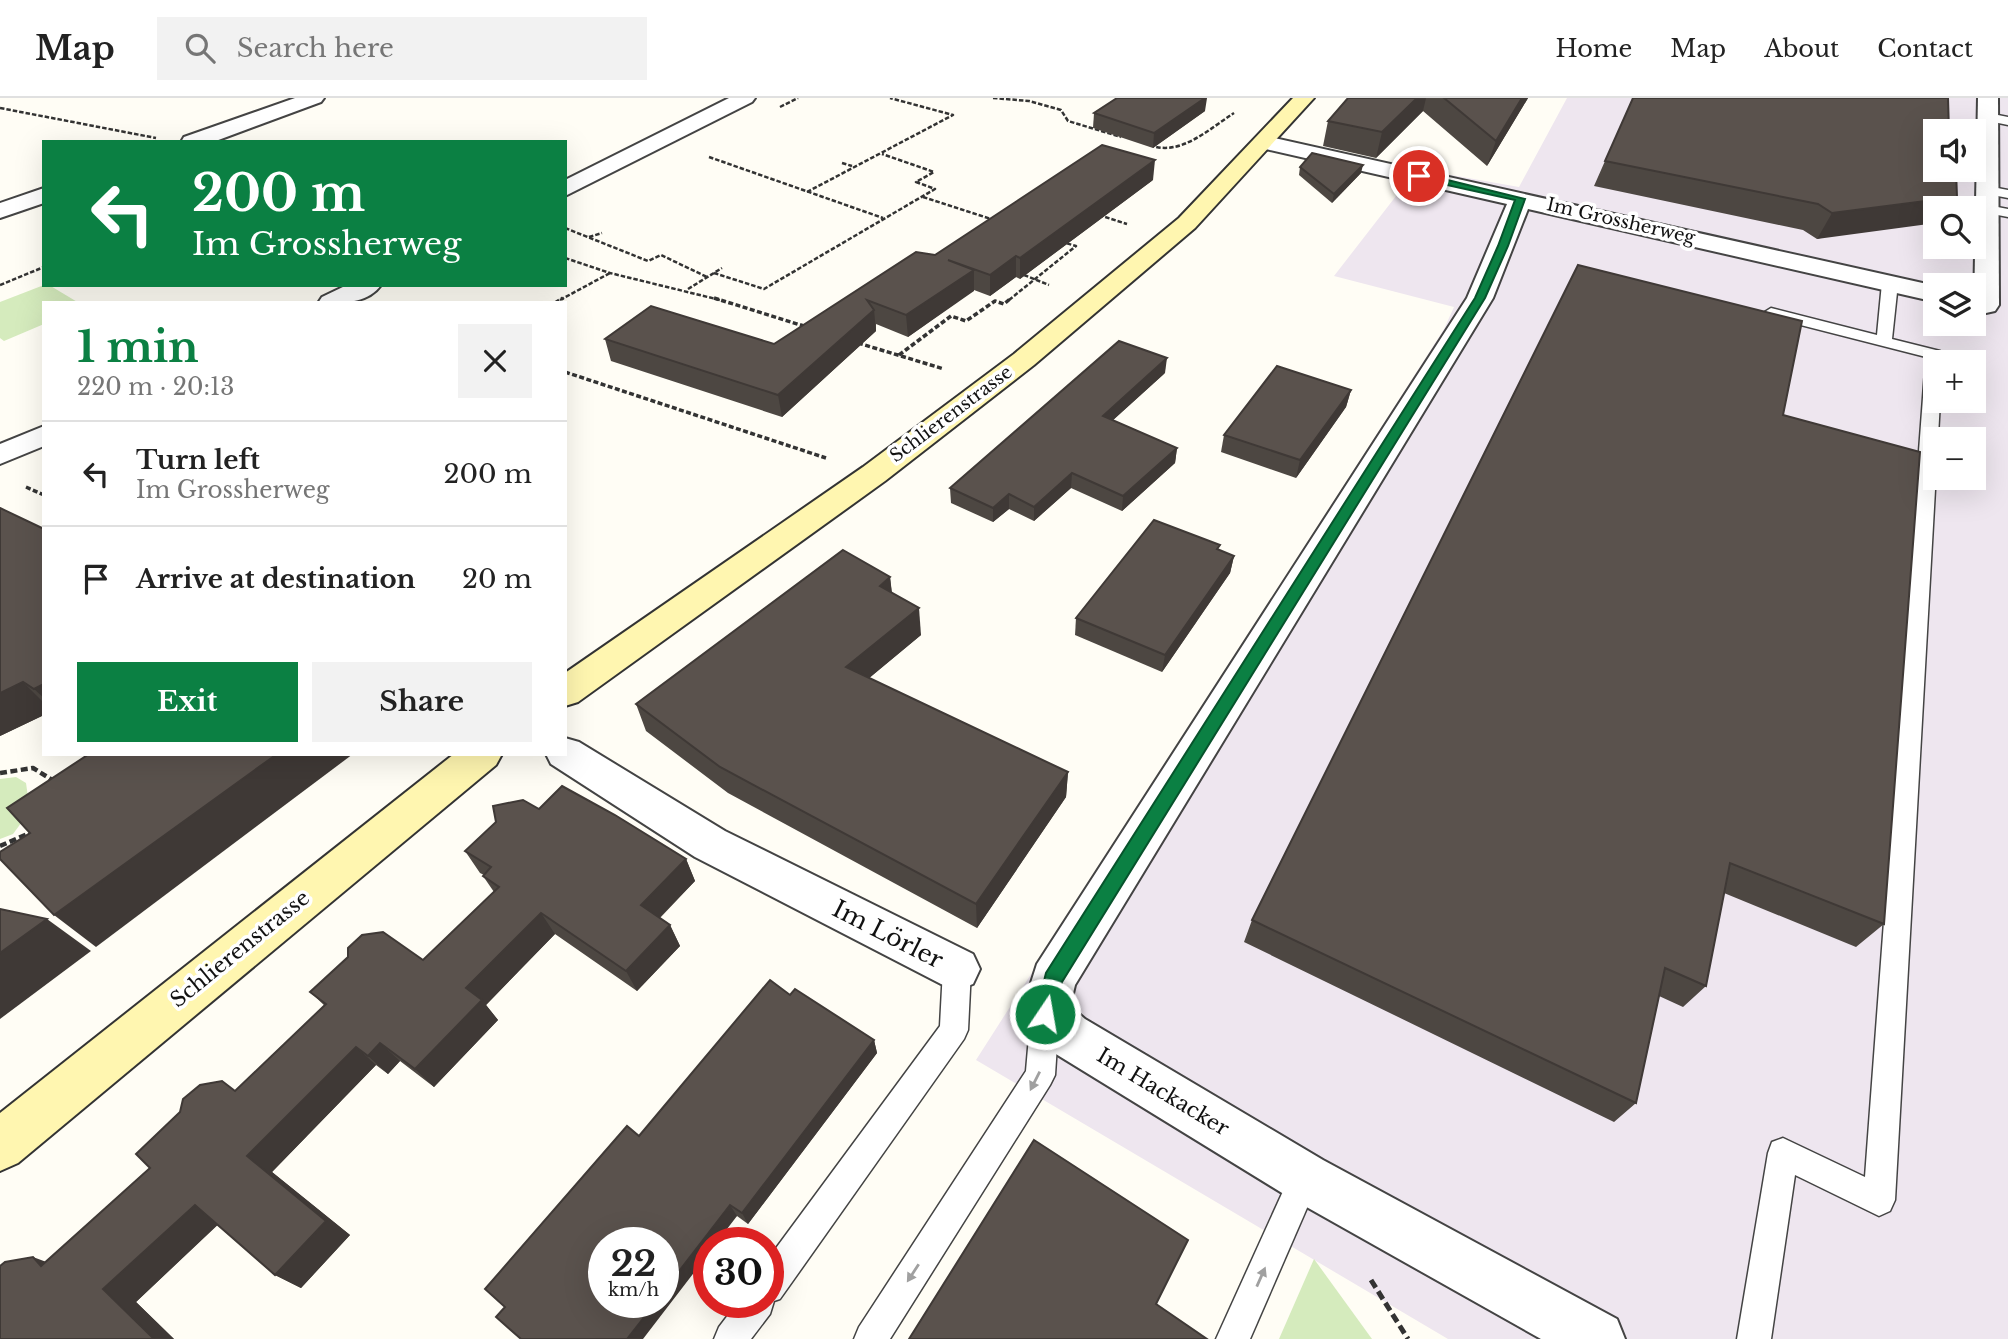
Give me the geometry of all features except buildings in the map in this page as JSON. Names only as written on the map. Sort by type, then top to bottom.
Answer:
[{"type":"street","points":[[198,140],[314,98]]},
{"type":"street","points":[[567,189],[745,98]]},
{"type":"street","name":"Schlierenstrasse","points":[[567,691],[873,473],[992,383],[1171,238],[1304,98]]},
{"type":"street","points":[[1989,306],[1998,201],[1995,112]]},
{"type":"street","name":"Im Grossherweg","points":[[1265,142],[1923,290]]},
{"type":"street","points":[[0,211],[42,196]]},
{"type":"street","points":[[1045,1014],[1053,979],[1480,298],[1520,199]]},
{"type":"street","points":[[335,301],[364,287]]},
{"type":"street","points":[[0,455],[42,436]]},
{"type":"street","name":"Im Lörler","points":[[567,754],[710,844],[957,969]]},
{"type":"street","name":"Schlierenstrasse","points":[[0,1145],[480,756]]},
{"type":"street","name":"Im Hackacker","points":[[1045,1014],[1068,1035],[1305,1178],[1597,1339]]},
{"type":"lane","points":[[1884,341],[1889,283]]},
{"type":"lane","points":[[1751,308],[1934,354],[1880,1200],[1783,1153],[1754,1339]]},
{"type":"lane","name":"Im Lörler","points":[[784,1265],[954,1030],[957,969]]},
{"type":"lane","points":[[871,1339],[1040,1075],[1045,1014]]},
{"type":"lane","points":[[1233,1339],[1305,1178]]},
{"type":"lane","points":[[731,1339],[746,1318]]},
{"type":"path","points":[[807,192],[953,115],[890,98]]},
{"type":"path","points":[[993,98],[1028,101],[1061,110],[1068,121],[1121,137]]},
{"type":"path","points":[[1028,101],[1034,98]]},
{"type":"path","points":[[0,108],[161,139]]},
{"type":"path","points":[[1147,145],[1160,149],[1178,148],[1233,113]]},
{"type":"path","points":[[714,273],[764,289],[935,189],[916,182],[934,172],[882,154]]},
{"type":"path","points":[[708,156],[883,218]]},
{"type":"path","points":[[842,163],[852,166]]},
{"type":"path","points":[[923,197],[996,221]]},
{"type":"path","points":[[1097,214],[1135,226]]},
{"type":"path","points":[[567,229],[648,261],[661,255],[706,277]]},
{"type":"path","points":[[588,238],[602,233]]},
{"type":"path","points":[[898,355],[949,315],[966,321],[995,301],[1003,304],[1076,246],[1054,239]]},
{"type":"path","points":[[567,259],[610,273],[687,290],[819,331]]},
{"type":"path","points":[[0,285],[42,268]]},
{"type":"path","points":[[687,290],[722,268]]},
{"type":"path","points":[[559,301],[610,273]]},
{"type":"path","points":[[859,343],[946,369]]},
{"type":"path","points":[[567,373],[837,461]]},
{"type":"path","points":[[0,773],[33,768],[60,785]]},
{"type":"path","points":[[0,846],[29,834],[36,824]]},
{"type":"shaded area","points":[[1567,98],[2008,98],[2008,1339],[1448,1339],[976,1060],[1444,329],[1454,307],[1334,276],[1417,169],[1519,187]]},
{"type":"green space","points":[[42,286],[52,287],[76,301],[42,301],[42,325],[4,341],[0,338],[0,302]]},
{"type":"green space","points":[[16,777],[26,783],[30,811],[13,834],[0,839],[0,779]]},
{"type":"green space","points":[[1314,1259],[1372,1339],[1279,1339]]},
{"type":"route","points":[[1045,1014],[1053,979],[1480,298],[1520,199],[1419,176]]}]
